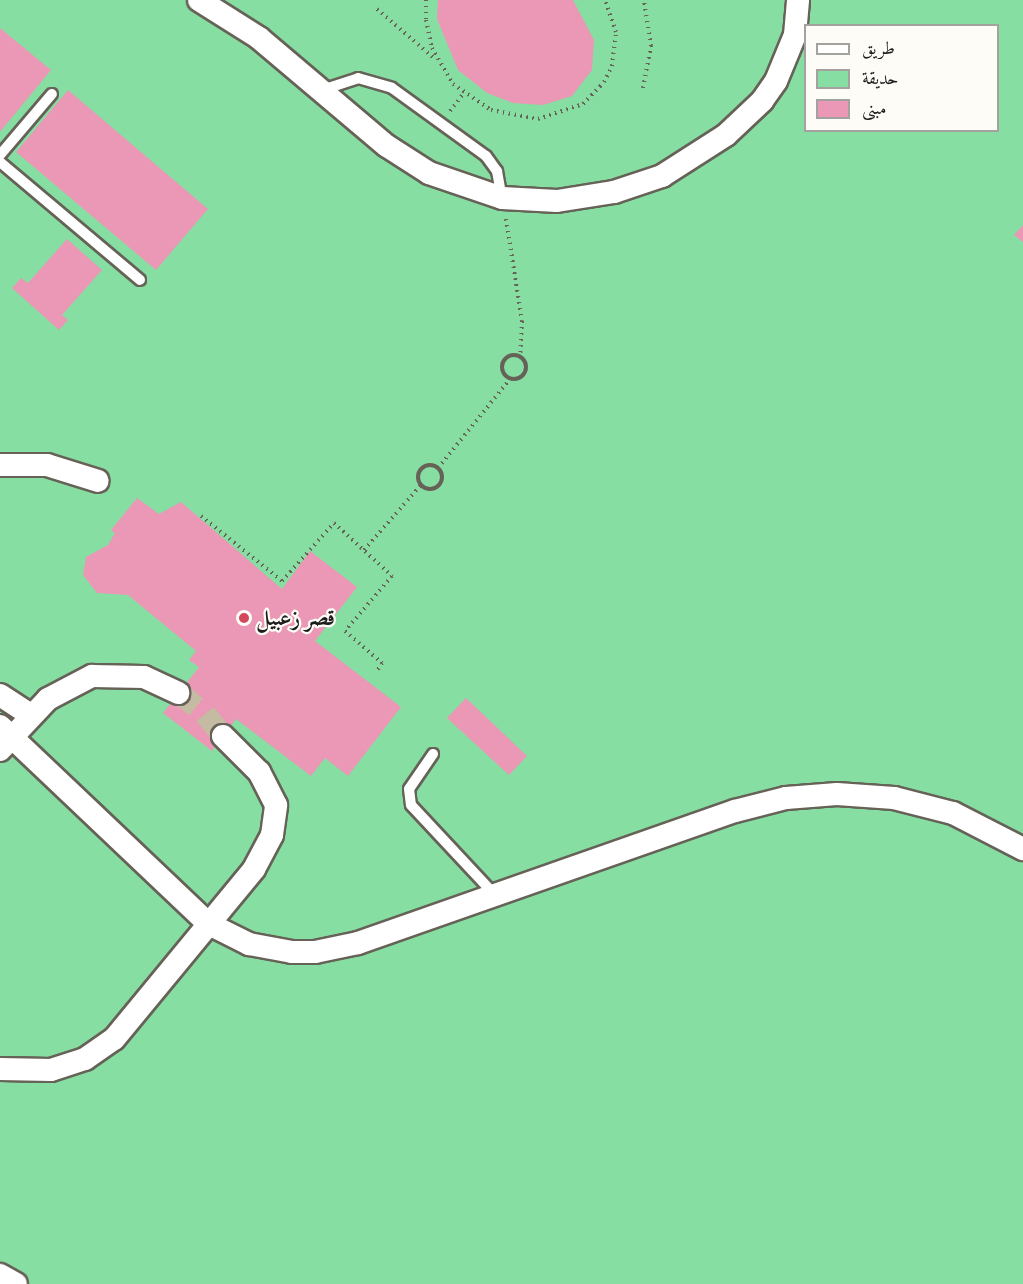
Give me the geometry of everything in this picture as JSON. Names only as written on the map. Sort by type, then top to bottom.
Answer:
[{"type":"street","points":[[199,0],[259,38],[407,161],[452,183],[502,198],[557,201],[614,192],[662,176],[706,151],[745,119],[776,81],[795,35],[798,0]]},
{"type":"street","points":[[0,465],[47,465],[98,481]]},
{"type":"street","points":[[179,693],[144,676],[92,676],[63,688],[4,738],[209,924],[249,944],[315,952],[358,943],[735,811],[812,795],[864,794],[924,804],[981,825],[1023,849]]},
{"type":"street","points":[[0,695],[31,715]]},
{"type":"street","points":[[0,1069],[51,1070],[100,1050],[127,1027],[265,852],[276,816],[276,805],[259,772],[223,736]]},
{"type":"street","points":[[0,1275],[16,1284]]},
{"type":"lane","points":[[321,90],[345,80],[370,79],[392,88],[441,122],[492,163],[500,180],[502,198]]},
{"type":"lane","points":[[0,155],[52,94]]},
{"type":"lane","points":[[0,162],[140,280]]},
{"type":"lane","points":[[433,754],[409,789],[411,805],[495,895]]},
{"type":"path","points":[[426,0],[427,27],[438,61]]},
{"type":"path","points":[[377,9],[438,61],[464,93],[491,110],[522,118],[554,117],[582,104],[604,82],[615,50],[612,16],[605,0]]},
{"type":"path","points":[[643,88],[651,46],[644,0]]},
{"type":"path","points":[[441,122],[464,93]]},
{"type":"path","points":[[420,486],[431,489],[440,484],[438,468],[512,378],[524,374],[525,361],[520,356],[522,321],[502,198]]},
{"type":"path","points":[[512,378],[506,375],[503,363],[507,357],[520,356]]},
{"type":"path","points":[[363,550],[420,486],[421,469],[438,468]]},
{"type":"path","points":[[201,516],[282,581],[334,523],[392,576],[345,631],[382,663],[377,671]]},
{"type":"green space","points":[[0,0],[1023,0],[1023,1284],[0,1284]]},
{"type":"building","points":[[438,0],[573,0],[594,40],[592,70],[572,96],[543,105],[513,103],[487,93],[458,70],[437,19]]},
{"type":"building","points":[[0,28],[51,70],[0,132]]},
{"type":"building","points":[[68,90],[208,209],[156,270],[16,152]]},
{"type":"building","points":[[1023,225],[1023,242],[1014,235]]},
{"type":"building","points":[[67,239],[102,270],[62,315],[68,320],[59,330],[12,288],[21,278],[28,283]]},
{"type":"building","name":"قصر زعبيل","points":[[137,498],[159,514],[181,502],[282,589],[310,551],[357,587],[315,641],[401,707],[348,776],[325,758],[311,776],[236,719],[212,751],[163,713],[199,667],[189,660],[196,651],[128,595],[97,593],[83,575],[86,557],[108,545],[115,533],[111,530]]},
{"type":"building","points":[[466,698],[527,756],[509,775],[447,718]]},
{"type":"tunnel","points":[[179,693],[205,714],[223,736]]},
{"type":"place","name":"قصر زعبيل","points":[[244,618]]}]
